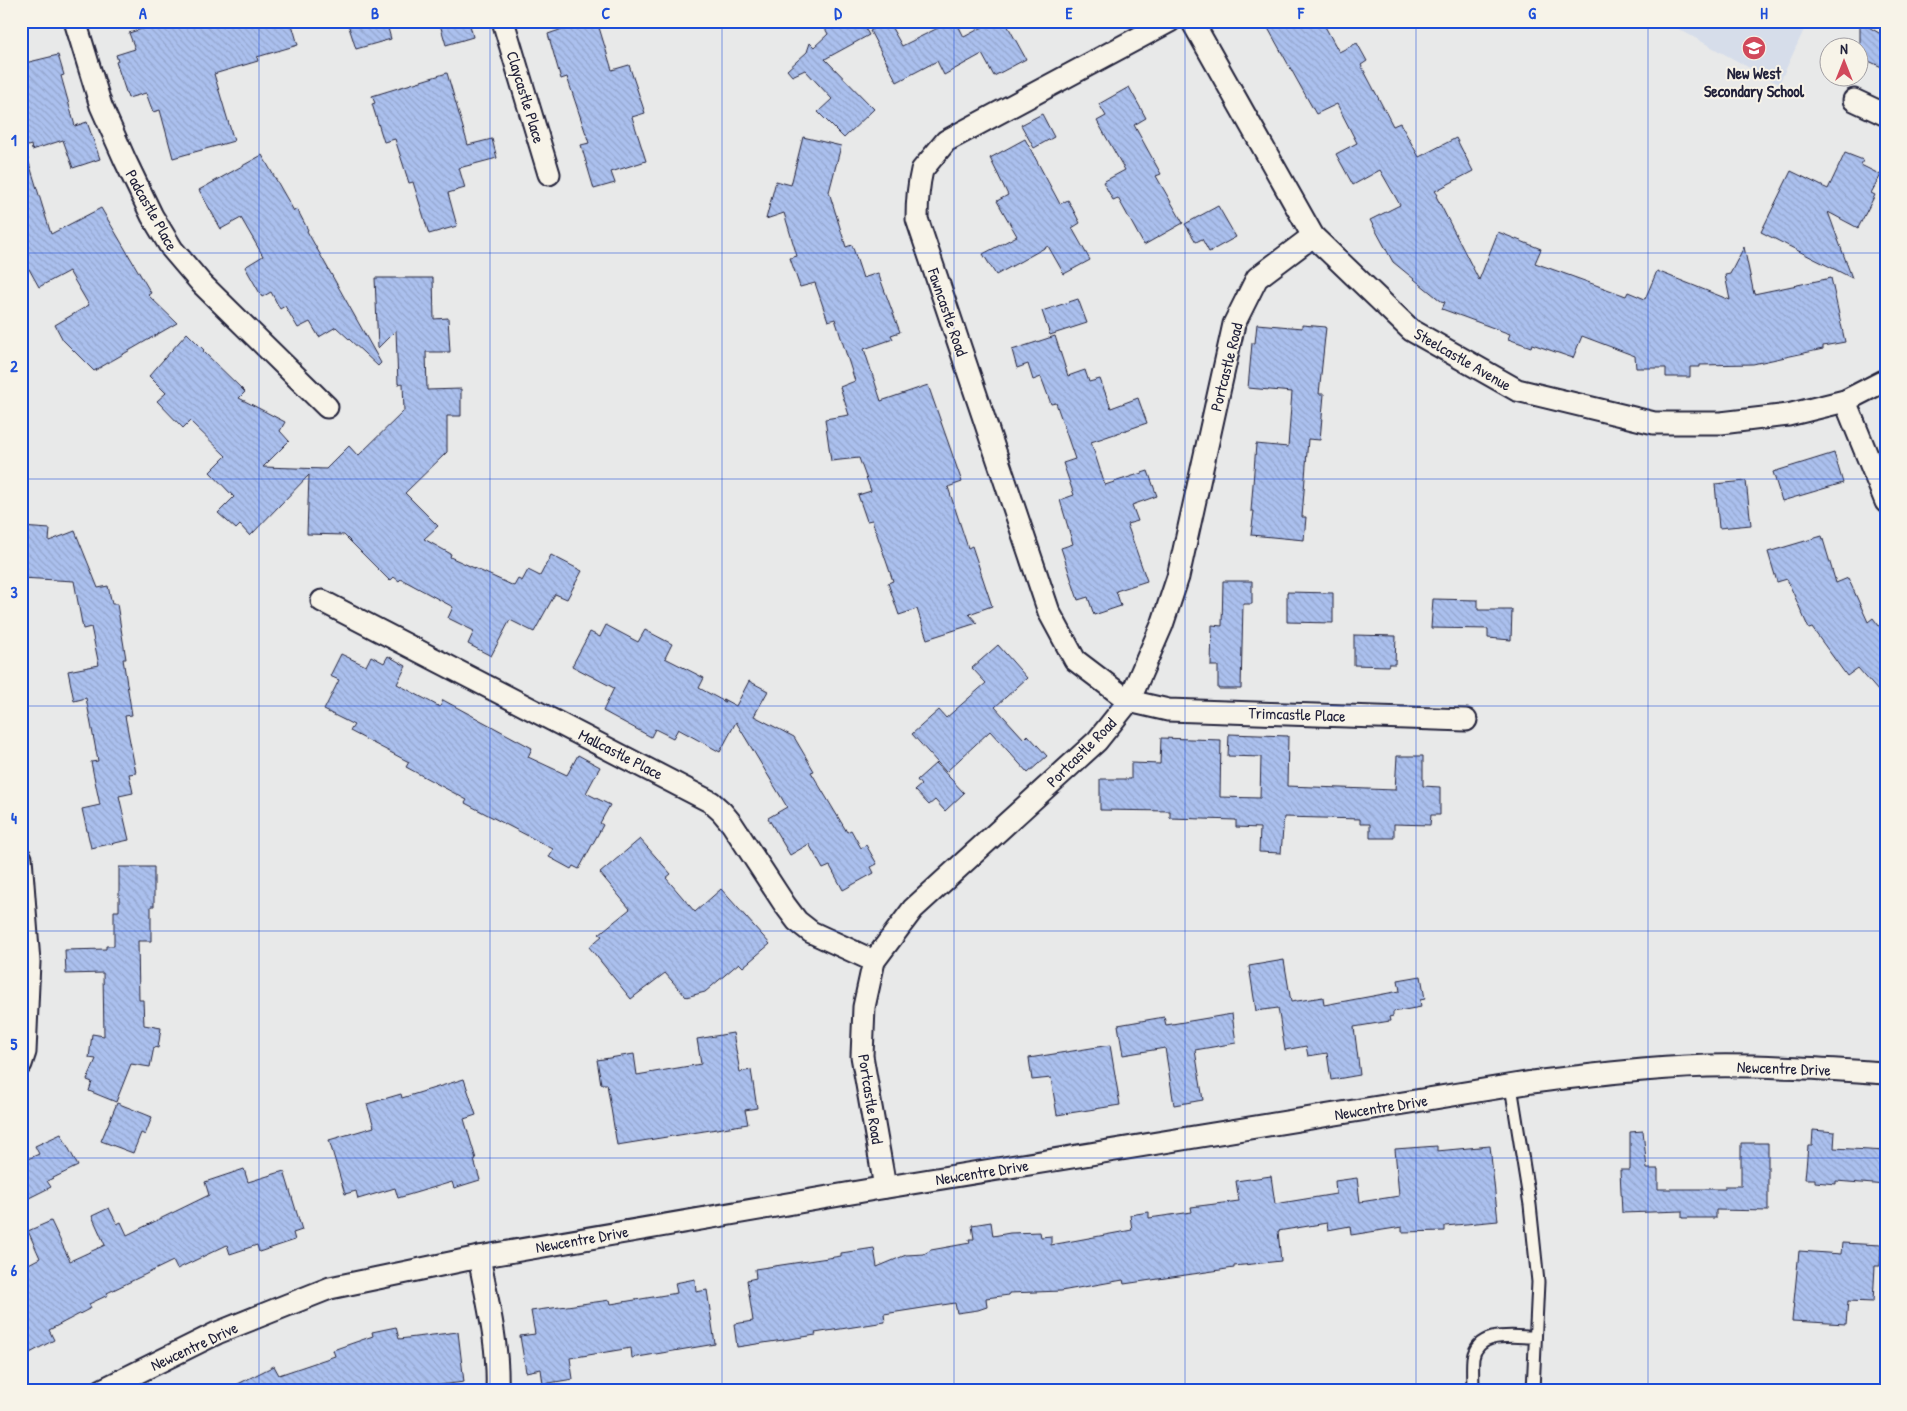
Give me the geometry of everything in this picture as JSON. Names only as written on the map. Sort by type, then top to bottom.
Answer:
[{"type":"street","name":"Padcastle Place","points":[[75,21],[101,106],[151,214],[172,250],[201,283],[328,407]]},
{"type":"street","name":"Claycastle Place","points":[[503,21],[548,174]]},
{"type":"street","name":"Fawncastle Road","points":[[1129,701],[1075,660],[1049,612],[917,219],[917,195],[922,170],[946,141],[1170,21]]},
{"type":"street","name":"Steelcastle Avenue","points":[[1192,21],[1313,236],[1411,330],[1518,390],[1654,423],[1721,423],[1788,415],[1845,401],[1886,380]]},
{"type":"street","points":[[1854,100],[1886,115]]},
{"type":"street","name":"Portcastle Road","points":[[885,1187],[862,1056],[864,1007],[874,961],[913,910],[1097,741],[1129,701],[1162,626],[1178,577],[1234,324],[1258,278],[1313,236]]},
{"type":"street","points":[[1845,401],[1886,502]]},
{"type":"street","name":"Mallcastle Place","points":[[322,601],[711,802],[732,824],[797,921],[811,932],[874,961]]},
{"type":"street","name":"Trimcastle Place","points":[[1129,701],[1168,710],[1466,720]]},
{"type":"street","points":[[21,858],[29,962],[25,1052],[21,1064]]},
{"type":"street","name":"Newcentre Drive","points":[[102,1390],[217,1333],[330,1288],[479,1257],[885,1187],[1511,1086],[1616,1072],[1706,1066],[1796,1067],[1886,1073]]},
{"type":"street","points":[[479,1257],[492,1330],[497,1390]]},
{"type":"lane","points":[[1511,1086],[1530,1204],[1538,1282],[1533,1390]]},
{"type":"lane","points":[[1473,1390],[1473,1358],[1480,1342],[1489,1338],[1534,1337]]},
{"type":"shaded area","name":"New West Secondary School","points":[[1664,21],[1808,21],[1779,84]]},
{"type":"building","points":[[167,21],[291,21],[298,45],[257,57],[258,61],[214,74],[234,141],[173,158],[160,110],[153,112],[146,93],[128,98],[116,62],[118,61],[116,55],[135,49],[129,33]]},
{"type":"building","points":[[347,21],[386,21],[391,39],[356,49]]},
{"type":"building","points":[[439,21],[469,21],[473,37],[446,45]]},
{"type":"building","points":[[573,21],[597,21],[612,70],[629,65],[645,113],[632,117],[646,161],[611,172],[615,183],[594,189],[581,145],[589,143],[567,77],[561,79],[548,34],[574,25]]},
{"type":"building","points":[[821,21],[861,21],[869,35],[825,59],[874,109],[844,138],[818,112],[832,99],[805,70],[792,76],[787,70],[807,52],[810,43],[814,47],[828,34]]},
{"type":"building","points":[[888,21],[902,46],[952,21],[956,21],[964,37],[994,21],[1005,21],[1026,59],[994,76],[982,54],[944,75],[937,61],[897,82],[870,31]]},
{"type":"building","points":[[1264,21],[1322,21],[1339,52],[1357,43],[1367,61],[1361,65],[1393,126],[1400,123],[1419,157],[1456,138],[1473,171],[1435,191],[1479,280],[1498,232],[1541,249],[1535,263],[1626,296],[1628,292],[1645,299],[1657,271],[1730,300],[1725,275],[1730,274],[1744,247],[1754,294],[1831,278],[1845,342],[1823,346],[1823,349],[1753,364],[1700,365],[1700,367],[1690,367],[1690,377],[1666,377],[1666,368],[1636,368],[1635,356],[1582,336],[1573,358],[1532,344],[1531,347],[1508,339],[1510,334],[1442,309],[1445,302],[1441,301],[1393,262],[1370,220],[1400,205],[1380,170],[1353,185],[1336,154],[1357,143],[1337,104],[1316,114]]},
{"type":"building","points":[[1860,22],[1886,37],[1886,69],[1870,62],[1870,38],[1860,38]]},
{"type":"building","points":[[58,55],[64,75],[61,76],[75,126],[87,122],[100,159],[73,168],[63,140],[32,150],[31,145],[21,148],[21,64]]},
{"type":"building","points":[[447,73],[468,145],[492,139],[497,158],[459,168],[465,188],[448,193],[457,226],[429,234],[413,182],[409,183],[395,139],[384,142],[372,104],[375,103],[372,96]]},
{"type":"building","points":[[1129,87],[1146,118],[1134,125],[1161,174],[1156,176],[1183,223],[1144,245],[1118,198],[1113,200],[1103,182],[1125,170],[1097,121],[1106,116],[1099,104]]},
{"type":"building","points":[[1042,114],[1054,137],[1034,148],[1021,125]]},
{"type":"building","points":[[803,137],[841,146],[829,192],[846,247],[852,245],[863,278],[878,273],[900,332],[891,335],[893,339],[864,349],[881,401],[928,385],[962,482],[948,487],[968,548],[972,546],[992,606],[969,614],[977,623],[927,639],[917,609],[899,615],[888,583],[893,581],[872,520],[867,521],[858,495],[871,491],[859,458],[831,461],[825,419],[849,415],[840,387],[855,381],[835,319],[828,321],[815,283],[800,287],[790,258],[797,256],[784,213],[766,219],[776,181],[791,185]]},
{"type":"building","points":[[1025,139],[1060,204],[1068,200],[1080,223],[1072,228],[1090,260],[1064,274],[1048,246],[996,275],[983,254],[1017,236],[997,201],[1008,195],[990,158]]},
{"type":"building","points":[[26,153],[51,234],[101,208],[151,293],[148,295],[177,323],[94,371],[63,340],[55,325],[89,305],[69,271],[39,287],[29,269],[21,273],[21,250],[26,247],[21,232],[21,154]]},
{"type":"building","points":[[1845,153],[1863,160],[1861,165],[1881,175],[1871,193],[1875,195],[1858,228],[1828,212],[1852,278],[1761,232],[1791,171],[1828,189]]},
{"type":"building","points":[[262,155],[294,211],[297,209],[307,231],[381,363],[378,366],[336,327],[319,337],[310,322],[298,328],[285,306],[280,309],[271,292],[262,297],[245,267],[263,256],[241,218],[221,229],[199,190]]},
{"type":"building","points":[[1218,206],[1236,237],[1209,252],[1202,239],[1196,242],[1185,224]]},
{"type":"building","points":[[375,278],[433,278],[434,319],[448,318],[450,352],[426,352],[427,390],[461,389],[461,416],[447,416],[447,452],[405,493],[438,526],[424,539],[451,554],[450,557],[514,586],[518,579],[522,581],[528,570],[540,576],[551,555],[582,571],[567,599],[555,594],[534,632],[510,620],[491,656],[468,644],[474,631],[448,618],[453,607],[401,579],[399,581],[394,577],[390,581],[344,535],[307,534],[309,475],[250,536],[240,525],[236,529],[218,513],[234,497],[210,472],[226,456],[190,421],[183,428],[157,401],[166,393],[149,376],[187,333],[245,392],[239,398],[285,422],[280,431],[289,441],[263,467],[326,469],[349,446],[358,456],[404,411],[403,383],[398,384],[396,330],[378,348]]},
{"type":"building","points":[[1078,299],[1087,323],[1050,335],[1042,311]]},
{"type":"building","points":[[1257,324],[1302,328],[1302,325],[1326,327],[1319,394],[1324,394],[1320,440],[1308,439],[1302,517],[1306,517],[1304,540],[1251,535],[1254,511],[1251,511],[1256,444],[1288,447],[1292,392],[1248,388],[1252,343],[1255,343]]},
{"type":"building","points":[[1055,336],[1068,376],[1085,370],[1089,382],[1100,379],[1111,408],[1138,398],[1147,423],[1091,442],[1105,485],[1148,471],[1157,496],[1132,505],[1138,521],[1127,524],[1147,581],[1116,591],[1121,606],[1094,615],[1088,597],[1078,600],[1061,548],[1073,544],[1060,500],[1074,495],[1063,463],[1075,459],[1056,403],[1051,404],[1041,377],[1033,380],[1028,364],[1017,368],[1012,350]]},
{"type":"building","points":[[1834,453],[1843,483],[1782,501],[1773,472]]},
{"type":"building","points":[[1746,481],[1751,525],[1719,528],[1715,484]]},
{"type":"building","points":[[21,527],[50,529],[49,541],[75,531],[98,588],[108,586],[112,604],[117,604],[126,659],[123,659],[132,715],[125,716],[136,773],[129,774],[133,793],[119,796],[129,840],[91,848],[82,809],[100,805],[91,762],[98,761],[86,698],[74,701],[68,671],[99,665],[91,627],[83,629],[74,581],[21,578]]},
{"type":"building","points":[[1822,536],[1836,583],[1848,578],[1868,622],[1873,618],[1886,635],[1886,700],[1858,668],[1847,676],[1812,628],[1809,629],[1787,579],[1777,582],[1768,552]]},
{"type":"building","points":[[1223,581],[1252,581],[1252,604],[1243,604],[1241,689],[1218,689],[1218,666],[1211,666],[1212,625],[1222,626]]},
{"type":"building","points":[[1287,592],[1333,593],[1333,623],[1287,622]]},
{"type":"building","points":[[1433,599],[1478,600],[1478,610],[1512,610],[1511,640],[1488,638],[1488,629],[1431,628]]},
{"type":"building","points":[[606,625],[638,642],[645,630],[672,644],[665,658],[704,678],[699,688],[725,702],[723,699],[736,706],[749,681],[768,691],[754,716],[794,737],[814,771],[811,772],[847,832],[851,830],[861,848],[866,845],[877,864],[871,867],[874,873],[843,890],[830,866],[823,869],[809,844],[790,855],[768,818],[787,807],[736,722],[720,752],[678,729],[673,738],[655,729],[651,737],[603,711],[614,688],[572,666],[590,632],[600,637]]},
{"type":"building","points":[[1354,635],[1396,636],[1395,664],[1389,664],[1388,666],[1354,665]]},
{"type":"building","points":[[998,645],[1027,678],[995,707],[1024,739],[1028,735],[1047,756],[1028,773],[990,731],[946,772],[912,734],[939,710],[946,718],[986,683],[972,668]]},
{"type":"building","points":[[341,654],[366,666],[371,656],[384,663],[388,656],[406,666],[397,684],[440,707],[443,700],[532,748],[528,757],[567,775],[578,755],[600,767],[586,793],[610,805],[600,823],[603,825],[579,869],[573,866],[571,869],[549,857],[553,849],[465,803],[467,800],[406,767],[409,762],[350,731],[354,725],[324,710],[339,680],[330,676]]},
{"type":"building","points":[[1229,734],[1288,736],[1287,786],[1395,790],[1397,756],[1423,756],[1423,786],[1440,787],[1440,815],[1431,815],[1430,825],[1394,824],[1394,838],[1370,838],[1370,824],[1360,824],[1360,819],[1284,817],[1281,853],[1259,852],[1260,828],[1236,827],[1236,820],[1170,818],[1170,811],[1100,810],[1100,779],[1131,779],[1131,763],[1160,764],[1161,738],[1221,740],[1220,797],[1260,798],[1261,757],[1228,756]]},
{"type":"building","points":[[936,763],[964,793],[945,811],[935,800],[929,805],[915,790],[921,785],[917,780]]},
{"type":"building","points":[[640,839],[671,874],[666,878],[695,912],[721,889],[770,944],[743,967],[739,963],[705,992],[686,997],[665,973],[631,999],[589,947],[602,936],[599,934],[630,909],[600,873]]},
{"type":"building","points":[[119,867],[154,867],[154,906],[151,906],[151,941],[138,941],[139,1000],[143,1000],[144,1025],[161,1028],[158,1048],[154,1047],[150,1067],[131,1064],[116,1102],[89,1091],[92,1082],[87,1080],[96,1059],[89,1058],[92,1034],[104,1036],[103,973],[66,974],[65,950],[106,949],[106,946],[114,946],[114,911],[119,911]]},
{"type":"building","points":[[1284,960],[1291,1002],[1323,997],[1324,1005],[1400,991],[1398,980],[1421,976],[1425,999],[1420,1000],[1421,1007],[1393,1012],[1393,1016],[1389,1017],[1390,1021],[1354,1027],[1360,1075],[1331,1080],[1327,1053],[1308,1056],[1306,1046],[1285,1050],[1278,1008],[1256,1011],[1249,966]]},
{"type":"building","points":[[1232,1014],[1236,1043],[1195,1050],[1203,1100],[1174,1105],[1165,1048],[1123,1055],[1118,1025],[1164,1017],[1166,1025]]},
{"type":"building","points":[[733,1033],[740,1072],[751,1070],[757,1108],[745,1110],[748,1124],[617,1145],[607,1084],[601,1084],[597,1060],[634,1054],[637,1075],[701,1064],[697,1039]]},
{"type":"building","points":[[1110,1045],[1120,1105],[1057,1115],[1051,1078],[1032,1080],[1029,1058]]},
{"type":"building","points":[[464,1079],[476,1115],[464,1119],[480,1180],[454,1188],[452,1182],[398,1198],[395,1188],[358,1199],[356,1191],[345,1194],[329,1140],[374,1127],[367,1104],[401,1094],[402,1098]]},
{"type":"building","points":[[117,1103],[152,1117],[145,1135],[141,1133],[133,1153],[101,1141]]},
{"type":"building","points":[[1813,1130],[1835,1132],[1834,1148],[1886,1151],[1886,1185],[1836,1181],[1836,1184],[1815,1182],[1815,1179],[1805,1179],[1808,1146],[1812,1146]]},
{"type":"building","points":[[1643,1131],[1647,1169],[1658,1169],[1658,1189],[1725,1189],[1725,1186],[1741,1186],[1741,1143],[1768,1143],[1768,1211],[1716,1210],[1716,1218],[1682,1218],[1682,1211],[1622,1213],[1620,1170],[1630,1170],[1630,1132]]},
{"type":"building","points":[[61,1134],[78,1166],[47,1181],[51,1187],[21,1202],[21,1162],[39,1154],[35,1146]]},
{"type":"building","points":[[1437,1146],[1437,1151],[1490,1146],[1498,1221],[1445,1226],[1445,1231],[1402,1232],[1402,1227],[1351,1235],[1350,1226],[1328,1230],[1327,1223],[1278,1231],[1281,1261],[1234,1266],[1234,1268],[1124,1284],[1123,1280],[1061,1291],[1009,1293],[1009,1295],[986,1298],[987,1307],[978,1310],[957,1313],[955,1303],[884,1314],[885,1322],[737,1347],[734,1324],[753,1321],[747,1280],[756,1278],[755,1269],[841,1256],[841,1253],[874,1248],[877,1267],[906,1255],[924,1254],[931,1250],[970,1243],[969,1239],[974,1239],[972,1225],[991,1222],[993,1236],[1010,1233],[1040,1232],[1041,1237],[1051,1236],[1051,1245],[1132,1230],[1130,1215],[1149,1212],[1149,1218],[1192,1212],[1191,1207],[1239,1201],[1236,1181],[1271,1176],[1275,1204],[1336,1194],[1335,1181],[1357,1178],[1360,1202],[1399,1196],[1395,1149]]},
{"type":"building","points":[[244,1169],[248,1182],[284,1171],[302,1230],[293,1233],[295,1240],[259,1252],[257,1245],[230,1254],[227,1245],[177,1269],[173,1261],[107,1293],[108,1295],[89,1304],[91,1308],[49,1330],[54,1340],[28,1354],[21,1340],[21,1268],[40,1258],[28,1231],[51,1221],[70,1261],[105,1245],[92,1216],[109,1208],[117,1224],[121,1222],[127,1235],[209,1195],[205,1182]]},
{"type":"building","points":[[1842,1243],[1881,1245],[1880,1266],[1875,1266],[1873,1302],[1848,1301],[1846,1324],[1792,1321],[1799,1251],[1841,1254]]},
{"type":"building","points":[[695,1279],[696,1292],[707,1290],[715,1344],[632,1358],[631,1348],[570,1358],[573,1379],[543,1384],[541,1369],[526,1372],[520,1336],[535,1334],[531,1311],[610,1300],[611,1304],[677,1293],[675,1283]]},
{"type":"building","points":[[396,1327],[399,1339],[458,1332],[464,1382],[402,1390],[226,1390],[274,1366],[279,1375],[335,1356],[333,1350],[373,1336],[372,1332]]},
{"type":"place","name":"New West Secondary School","points":[[1754,48]]}]
